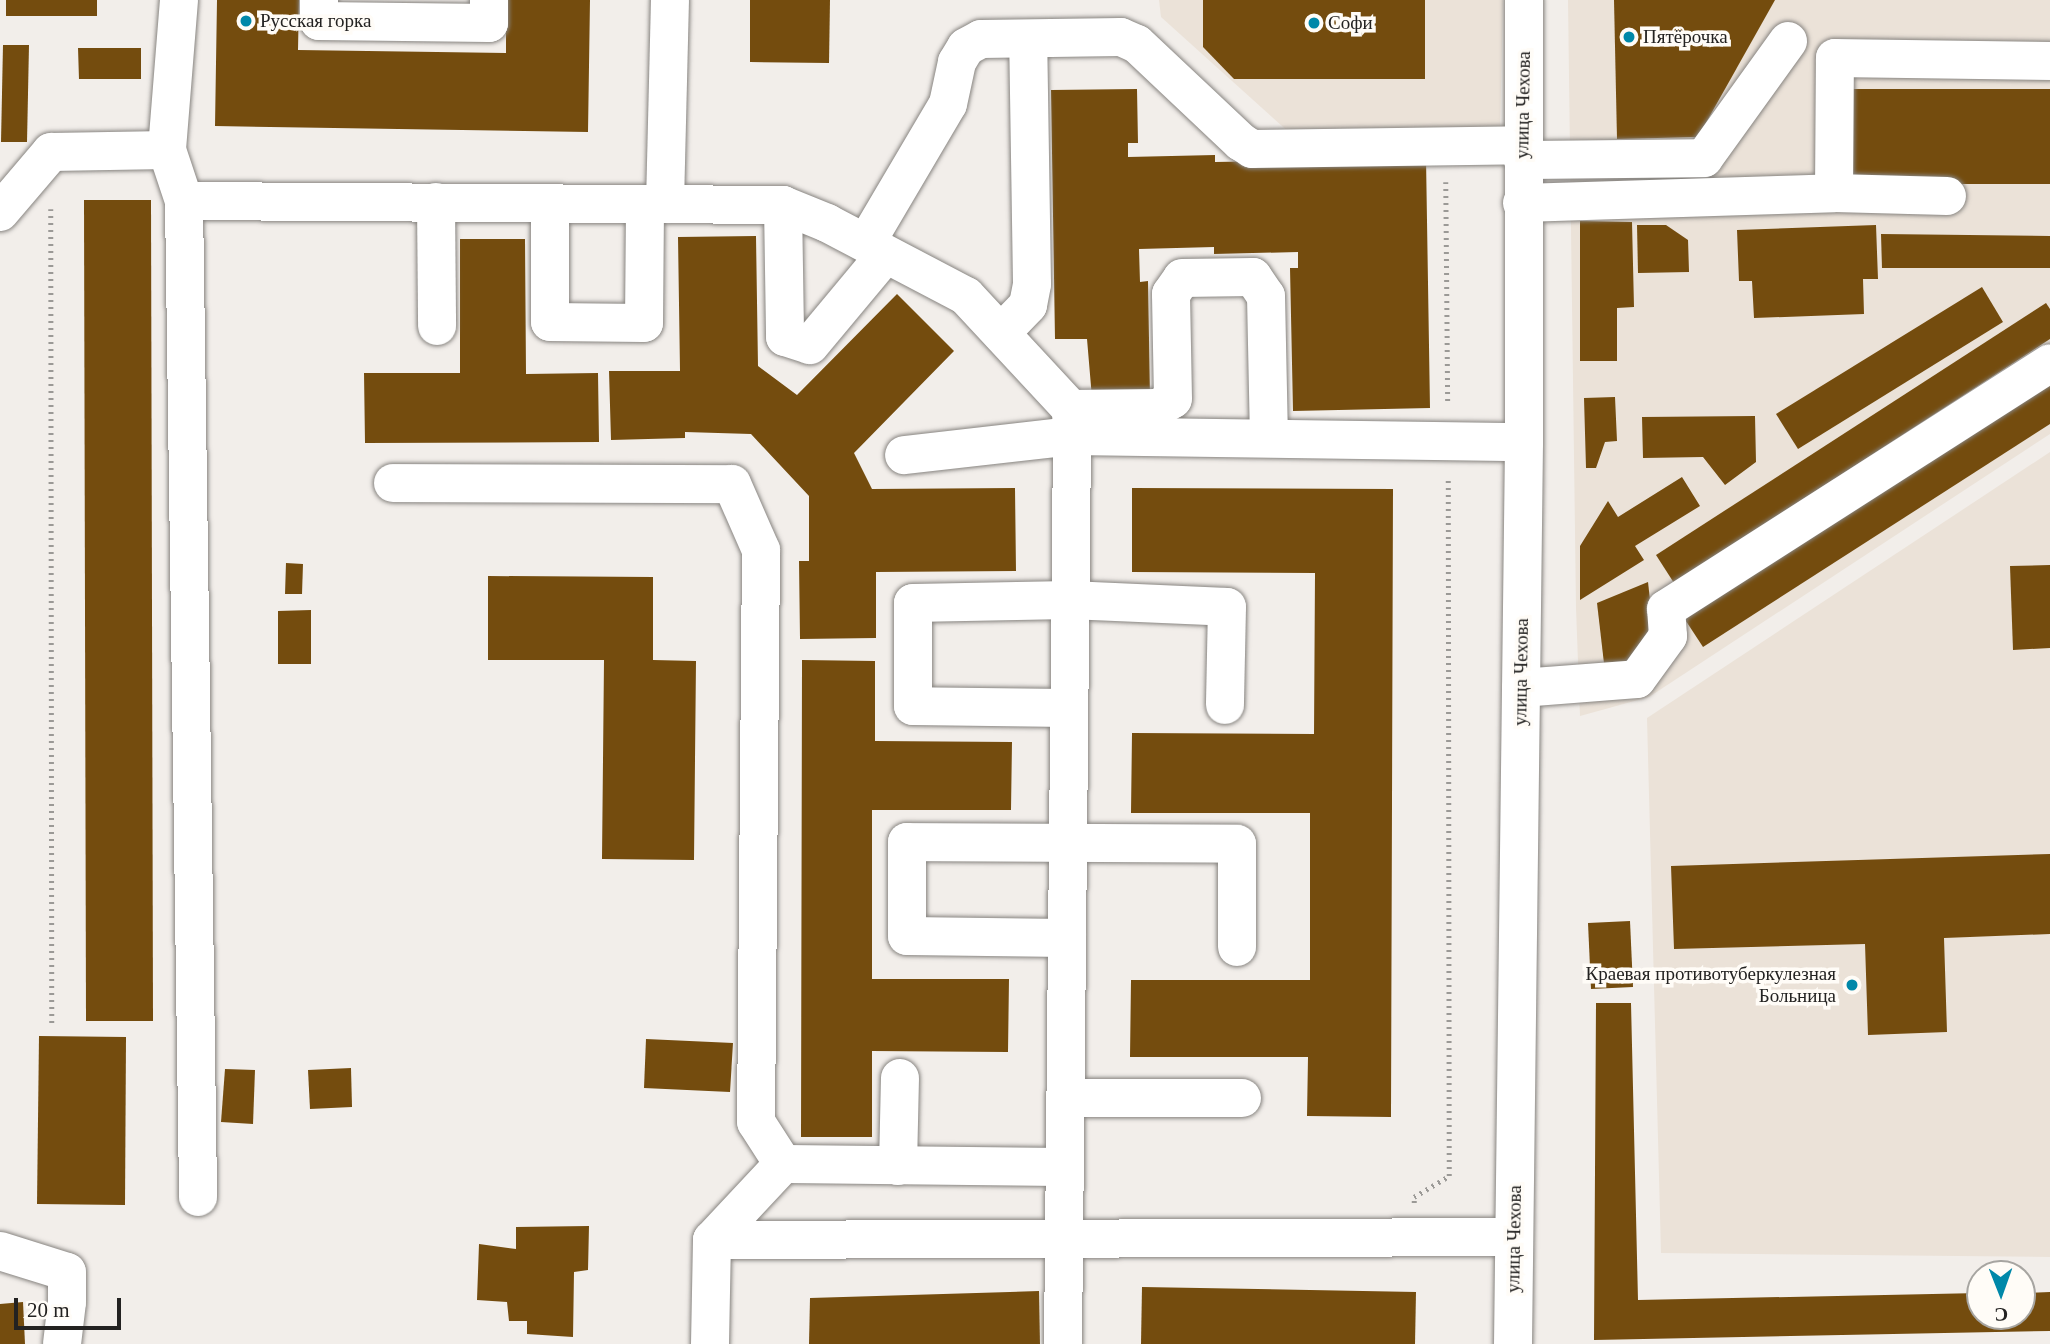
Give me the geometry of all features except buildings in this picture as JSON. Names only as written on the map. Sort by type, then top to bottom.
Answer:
[{"type":"street","points":[[179,0],[167,150],[184,201],[198,1197]]},
{"type":"street","points":[[319,0],[319,21],[489,23],[489,0]]},
{"type":"street","points":[[550,203],[550,322],[644,323],[670,0]]},
{"type":"street","name":"улица Чехова","points":[[1513,1344],[1524,442],[1524,0]]},
{"type":"street","points":[[783,205],[785,337],[810,345],[875,249],[948,104],[957,62],[966,47],[981,39],[1121,37],[1137,44],[1241,142],[1252,149],[1445,146],[1523,153],[1704,158],[1788,41]]},
{"type":"street","points":[[1001,333],[1028,305],[1032,284],[1028,38]]},
{"type":"street","points":[[1834,193],[1835,58],[2050,61]]},
{"type":"street","points":[[0,212],[51,152],[167,150]]},
{"type":"street","points":[[1522,204],[1834,193],[1947,196]]},
{"type":"street","points":[[184,201],[783,205],[966,296],[1001,333],[1072,422],[1063,1344]]},
{"type":"street","points":[[436,202],[437,326]]},
{"type":"street","points":[[904,455],[1158,408],[1172,399],[1171,294],[1182,278],[1253,277],[1266,296],[1269,438]]},
{"type":"street","points":[[1521,688],[1637,679],[1668,636],[1666,609],[2050,363]]},
{"type":"street","points":[[1072,422],[1269,438],[1524,442]]},
{"type":"street","points":[[393,483],[732,484],[761,550],[756,1122],[783,1164]]},
{"type":"street","points":[[1068,708],[913,706],[913,603],[1069,600],[1227,607],[1225,705]]},
{"type":"street","points":[[1067,938],[907,936],[907,842],[1237,844],[1237,947]]},
{"type":"street","points":[[898,1166],[900,1077]]},
{"type":"street","points":[[1065,1098],[1242,1098]]},
{"type":"street","points":[[710,1344],[712,1240],[783,1164],[1064,1167]]},
{"type":"street","points":[[712,1240],[1514,1237]]},
{"type":"street","points":[[0,1251],[67,1272],[62,1344]]},
{"type":"path","points":[[1412,1237],[1414,1197],[1450,1176],[1445,146]]},
{"type":"path","points":[[51,207],[52,1027]]},
{"type":"shaded area","points":[[1159,0],[1503,0],[1500,130],[1292,135],[1161,17]]},
{"type":"shaded area","points":[[1568,0],[2050,0],[2050,434],[1649,697],[1580,716],[1576,608]]},
{"type":"shaded area","name":"Краевая противотуберкулезная Больница","points":[[2050,452],[2050,1257],[1661,1253],[1647,718]]},
{"type":"place","name":"Русская горка","points":[[246,21]]},
{"type":"place","name":"Софи","points":[[1314,23]]},
{"type":"place","name":"Пятёрочка","points":[[1629,37]]},
{"type":"place","name":"Краевая противотуберкулезная Больница","points":[[1852,985]]}]
